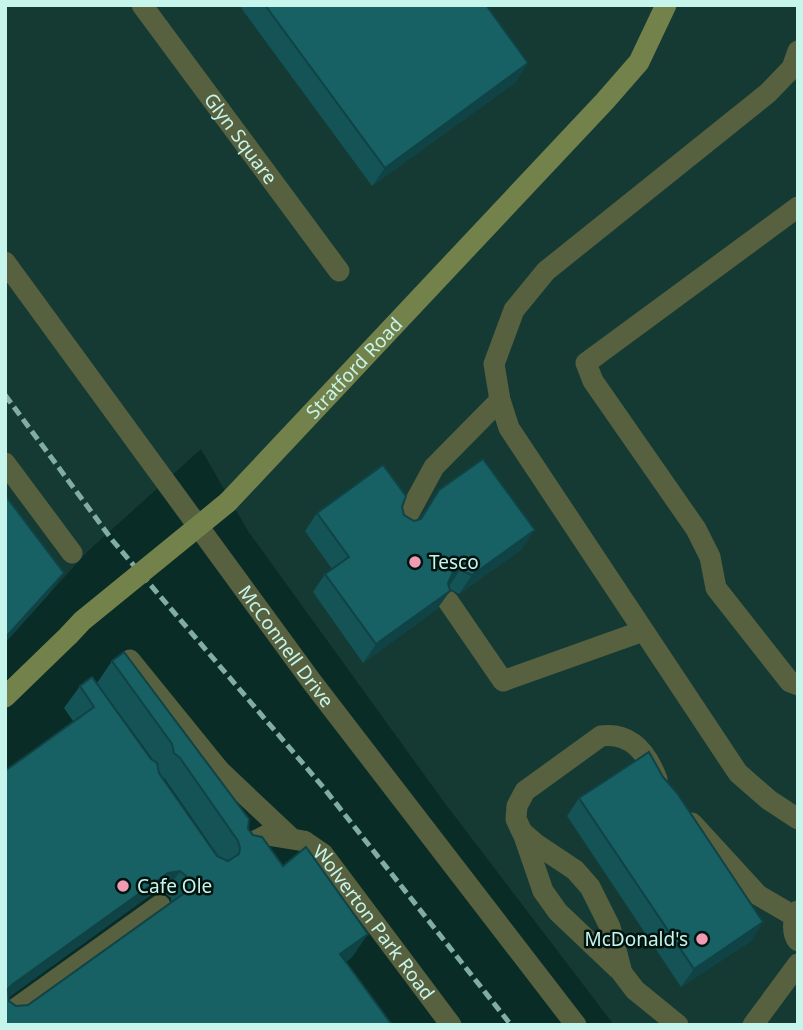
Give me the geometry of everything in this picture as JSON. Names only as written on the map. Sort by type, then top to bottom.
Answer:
[{"type":"street","name":"Glyn Square","points":[[142,5],[339,271]]},
{"type":"street","name":"Stratford Road","points":[[5,698],[82,621],[228,502],[574,137],[639,62],[666,5]]},
{"type":"street","points":[[798,51],[792,68],[768,93],[546,271],[514,310],[494,364],[500,400],[509,428],[738,774],[769,800],[798,819]]},
{"type":"street","points":[[798,207],[586,363],[593,381],[696,529],[710,557],[716,588],[790,682],[798,685]]},
{"type":"street","name":"McConnell Drive","points":[[5,262],[312,682],[576,1025]]},
{"type":"street","points":[[402,526],[434,467],[500,400]]},
{"type":"street","points":[[5,463],[72,552]]},
{"type":"street","points":[[448,601],[503,681],[643,631]]},
{"type":"street","points":[[130,660],[220,771],[291,838]]},
{"type":"street","points":[[678,1025],[635,990],[622,973],[558,912],[543,891],[516,819],[517,806],[525,791],[601,736],[615,734],[636,743],[650,761],[660,788],[758,895],[796,914],[794,937],[798,941]]},
{"type":"street","points":[[522,832],[575,870],[590,887],[610,928],[622,973]]},
{"type":"street","name":"Wolverton Park Road","points":[[245,846],[268,835],[303,841],[323,854],[451,1025]]},
{"type":"street","points":[[5,1016],[160,905]]},
{"type":"street","points":[[753,1025],[798,964]]},
{"type":"shaded area","points":[[5,5],[798,5],[798,1025],[614,1025],[444,802],[248,531],[201,449],[88,551],[5,643]]},
{"type":"building","points":[[265,5],[486,5],[528,63],[385,168]]},
{"type":"building","name":"Tesco","points":[[483,459],[535,530],[472,575],[460,570],[453,572],[448,583],[450,591],[376,644],[325,574],[349,557],[317,513],[383,465],[406,496],[402,507],[404,515],[414,521],[421,519],[439,490]]},
{"type":"building","points":[[5,495],[64,573],[5,638]]},
{"type":"building","points":[[124,652],[249,819],[248,829],[253,835],[262,837],[283,866],[306,847],[368,934],[340,954],[392,1025],[5,1025],[5,771],[94,707],[80,686],[92,677],[151,759],[157,763],[159,773],[217,856],[228,861],[239,854],[238,841],[112,661]],"holes":[[[180,871],[186,876],[187,888],[183,894],[28,1005],[16,1006],[9,1001],[8,989],[13,984],[168,873]]]},
{"type":"building","points":[[649,752],[663,777],[677,793],[763,922],[694,969],[579,798]]},
{"type":"railway","points":[[5,395],[113,541],[323,787],[511,1025]]},
{"type":"place","name":"Tesco","points":[[415,562]]},
{"type":"place","name":"Cafe Ole","points":[[123,886]]},
{"type":"place","name":"McDonald's","points":[[702,939]]}]
